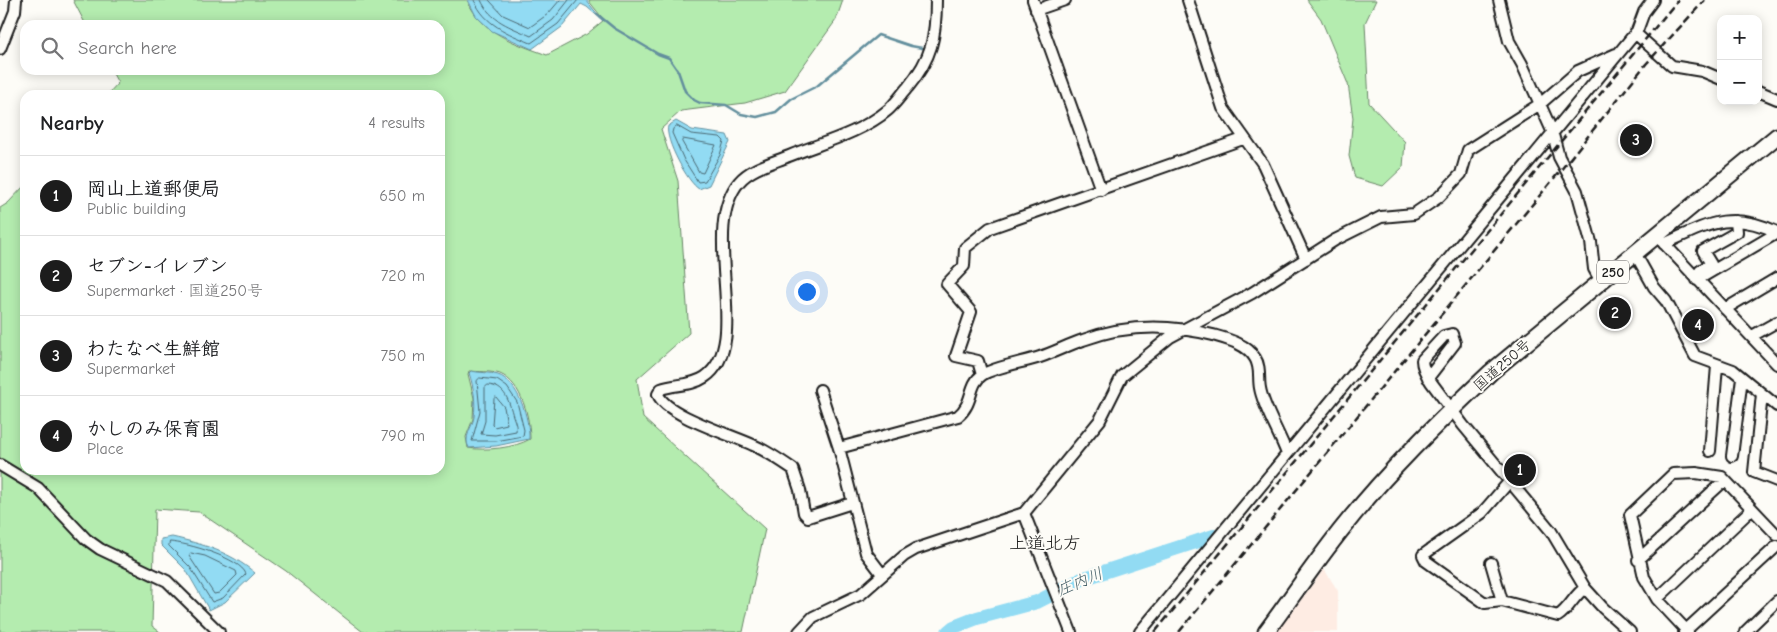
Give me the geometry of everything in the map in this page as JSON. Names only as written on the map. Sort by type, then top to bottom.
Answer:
[{"type":"highway","name":"国道250号","points":[[1266,632],[1342,530],[1414,446],[1451,410],[1491,372],[1601,282],[1636,255],[1661,240],[1777,136]]},
{"type":"street","points":[[0,49],[15,11],[16,0]]},
{"type":"street","points":[[852,503],[808,517],[804,513],[800,490],[793,469],[753,444],[676,411],[663,402],[658,394],[661,389],[673,385],[687,384],[704,378],[714,369],[725,347],[727,327],[722,258],[726,214],[739,182],[756,170],[858,128],[889,109],[919,74],[930,54],[936,22],[936,0]]},
{"type":"street","points":[[1065,0],[1034,5],[1100,190]]},
{"type":"street","points":[[1188,0],[1223,108],[1243,139],[1263,164],[1306,259]]},
{"type":"street","points":[[1499,0],[1509,41],[1540,104],[1552,131],[1559,157],[1577,192],[1591,242],[1594,269],[1601,282]]},
{"type":"street","points":[[1140,632],[1552,131],[1635,33],[1644,12],[1653,0]]},
{"type":"street","points":[[1635,33],[1672,66],[1702,71],[1717,77]]},
{"type":"street","points":[[799,632],[813,617],[861,594],[904,556],[916,549],[1024,513],[1100,420],[1122,376],[1170,337],[1252,293],[1335,240],[1381,217],[1414,214],[1439,198],[1460,174],[1468,150],[1540,104],[1578,71],[1616,54]]},
{"type":"street","points":[[1762,92],[1777,99]]},
{"type":"street","points":[[982,375],[978,362],[956,356],[972,312],[947,284],[964,266],[966,248],[990,228],[1243,139]]},
{"type":"street","points":[[1694,277],[1711,264],[1703,251],[1737,232],[1736,221]]},
{"type":"street","points":[[1777,232],[1763,226],[1736,221],[1711,223],[1661,240],[1777,364]]},
{"type":"street","points":[[1694,277],[1777,232]]},
{"type":"street","points":[[1636,255],[1654,287],[1666,301],[1690,350],[1702,360],[1733,370],[1777,406]]},
{"type":"street","points":[[1725,309],[1777,278]]},
{"type":"street","points":[[1752,336],[1777,322]]},
{"type":"street","points":[[839,448],[958,416],[966,409],[970,400],[970,391],[982,375],[1040,357],[1106,332],[1155,326],[1186,329],[1228,339],[1246,348],[1255,358],[1260,371],[1260,387],[1265,404],[1287,454]]},
{"type":"street","points":[[1710,451],[1717,366]]},
{"type":"street","points":[[1428,378],[1451,410],[1551,531],[1586,588],[1603,608],[1630,632]]},
{"type":"street","points":[[1732,456],[1742,378]]},
{"type":"street","points":[[820,390],[839,448],[866,553],[882,574]]},
{"type":"street","points":[[1762,394],[1754,472],[1777,481]]},
{"type":"street","points":[[0,465],[38,488],[86,539],[100,549],[167,582],[219,632]]},
{"type":"street","points":[[1777,535],[1725,480],[1696,473],[1673,474],[1630,515],[1638,560],[1644,577],[1657,599],[1686,632],[1777,546]]},
{"type":"street","points":[[1638,560],[1725,480]]},
{"type":"street","points":[[1509,482],[1482,513],[1423,555],[1426,562],[1480,601],[1490,604],[1502,601],[1558,616],[1570,607],[1579,592],[1586,588]]},
{"type":"street","points":[[1657,599],[1752,509]]},
{"type":"street","points":[[1024,513],[1071,632]]},
{"type":"street","points":[[1491,563],[1502,601]]},
{"type":"street","points":[[1745,632],[1777,601]]},
{"type":"shaded area","points":[[1324,569],[1338,591],[1338,632],[1277,632]]},
{"type":"green space","points":[[73,0],[467,0],[473,12],[490,29],[501,36],[547,55],[587,34],[604,20],[588,0],[843,0],[836,20],[785,91],[745,103],[681,111],[661,129],[678,181],[689,333],[637,379],[643,418],[765,529],[743,632],[363,632],[286,571],[199,512],[155,509],[152,626],[160,632],[0,632],[0,208],[8,203],[20,190],[20,475],[445,475],[445,90],[112,90],[118,83],[114,75],[445,75],[445,20],[83,20]],"holes":[[[469,371],[500,374],[508,379],[519,393],[526,412],[530,439],[516,445],[500,448],[468,448],[466,437],[473,419],[474,398],[468,374]]]},
{"type":"green space","points":[[1307,0],[1376,0],[1365,23],[1369,103],[1405,142],[1403,167],[1383,186],[1355,178],[1349,156],[1353,118],[1348,84],[1321,19]]},
{"type":"water","points":[[468,0],[586,0],[603,21],[581,4],[562,27],[532,49],[492,31],[476,16]]},
{"type":"water","points":[[676,121],[692,130],[727,135],[730,142],[709,185],[699,189],[683,170],[673,150],[668,132],[668,126]]},
{"type":"water","points":[[471,371],[498,375],[511,385],[517,393],[525,412],[529,439],[496,446],[469,448],[467,436],[474,417],[475,406],[469,373]]},
{"type":"water","points":[[172,537],[226,554],[255,573],[225,602],[209,610],[186,570],[161,545],[161,539]]},
{"type":"waterway","points":[[597,14],[614,28],[658,54],[669,58],[678,71],[685,91],[694,100],[700,103],[726,105],[741,114],[757,117],[776,112],[791,99],[817,86],[878,35],[911,46],[928,49]]},
{"type":"waterway","name":"庄内川","points":[[948,632],[954,627],[977,618],[1037,602],[1082,579],[1214,536]]},
{"type":"railway","points":[[1155,632],[1678,0]]},
{"type":"railway","points":[[1179,632],[1560,171],[1646,64],[1705,0]]},
{"type":"place","name":"わたなべ生鮮館","points":[[1636,140]]},
{"type":"place","name":"セブン-イレブン","points":[[1615,313]]},
{"type":"place","name":"かしのみ保育園","points":[[1698,325]]},
{"type":"place","name":"岡山上道郵便局","points":[[1520,470]]},
{"type":"district","name":"上道北方","points":[[1045,543]]}]
